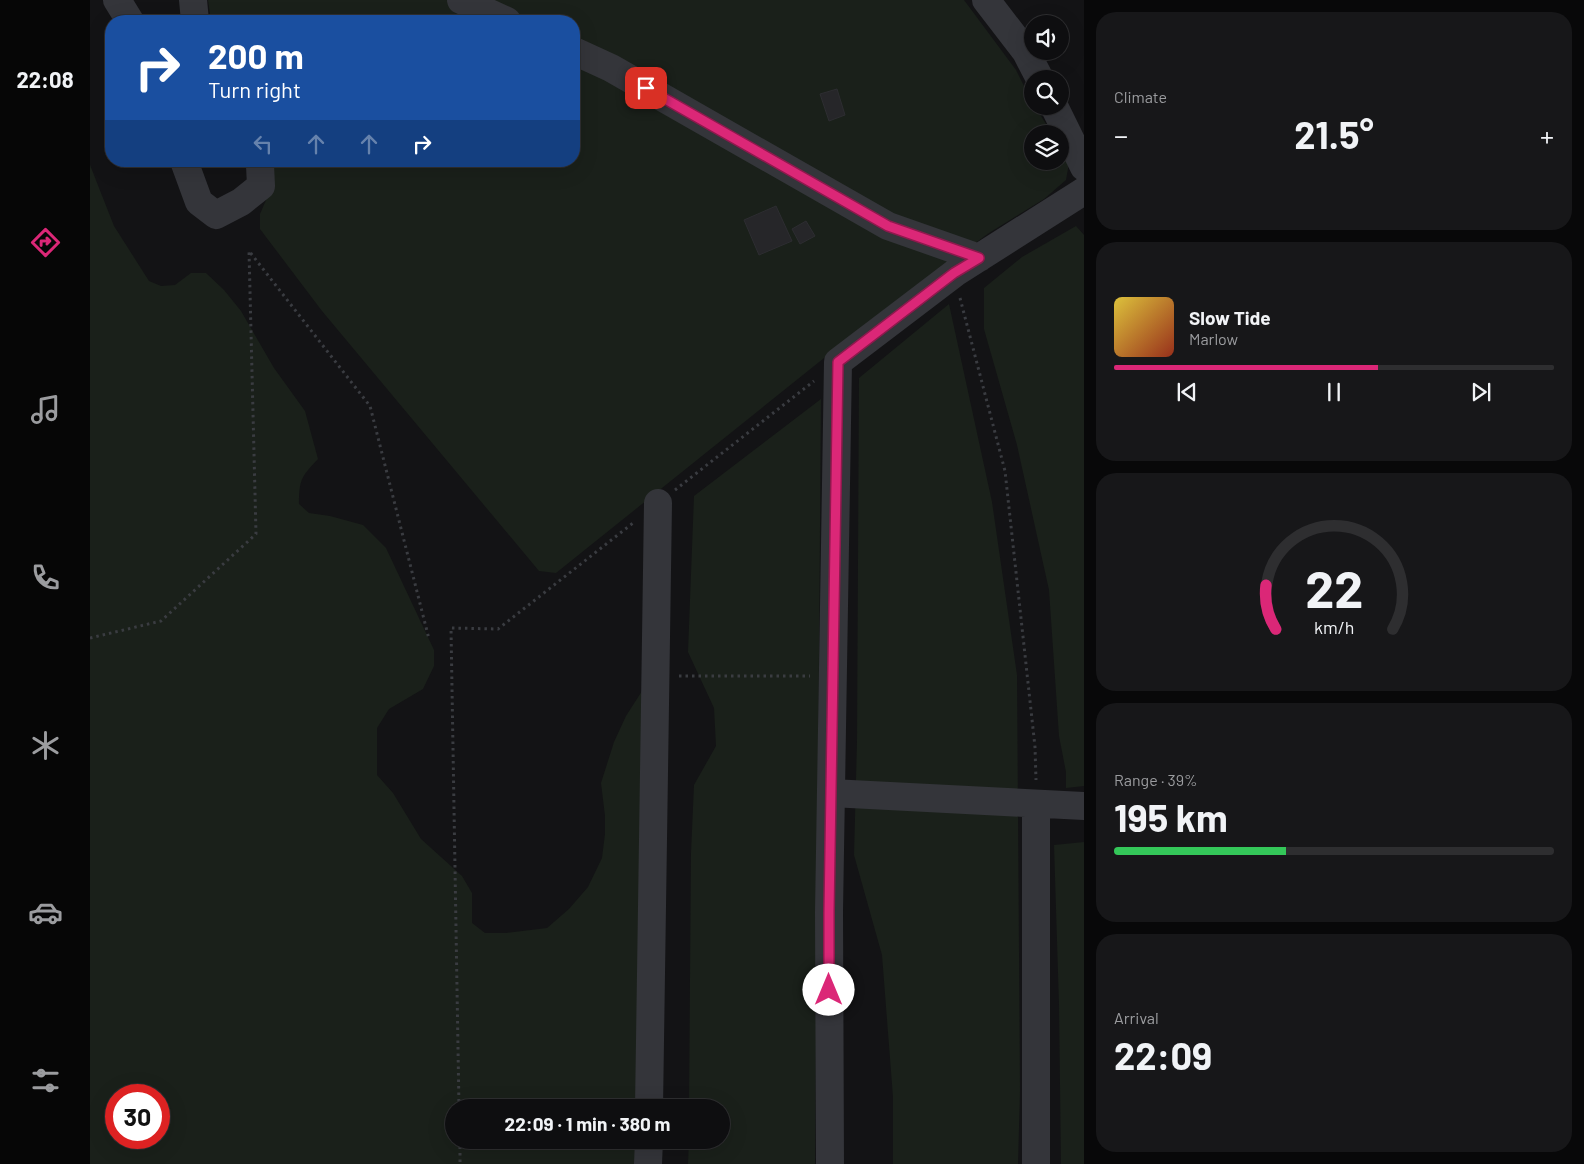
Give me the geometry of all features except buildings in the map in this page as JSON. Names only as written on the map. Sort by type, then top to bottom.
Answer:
[{"type":"street","points":[[117,0],[126,15]]},
{"type":"street","points":[[193,0],[194,15]]},
{"type":"street","points":[[461,0],[494,15]]},
{"type":"street","points":[[986,0],[1026,52],[1035,70]]},
{"type":"street","points":[[580,55],[611,68],[888,226],[979,258]]},
{"type":"street","points":[[1058,115],[1084,167]]},
{"type":"street","points":[[186,167],[198,202],[216,215],[241,202],[261,186],[260,167]]},
{"type":"street","points":[[830,1164],[829,912],[838,362],[954,273],[1084,191]]},
{"type":"street","points":[[649,1099],[658,503]]},
{"type":"street","points":[[831,793],[1084,806]]},
{"type":"street","points":[[1036,804],[1036,1164]]},
{"type":"street","points":[[648,1164],[649,1149]]},
{"type":"path","points":[[90,638],[161,621],[256,534],[249,251],[370,406],[429,639]]},
{"type":"path","points":[[954,273],[1005,471],[1036,747],[1036,804]]},
{"type":"path","points":[[459,1099],[451,628],[498,628],[838,362]]},
{"type":"path","points":[[656,676],[833,676]]},
{"type":"path","points":[[460,1149],[460,1164]]},
{"type":"shaded area","points":[[208,0],[964,0],[1016,70],[1024,86],[1024,115],[1040,115],[1047,125],[1024,125],[1024,170],[1068,170],[1066,180],[1044,199],[989,233],[889,306],[556,573],[539,571],[322,311],[260,229],[260,214],[273,184],[269,167],[580,167],[580,15],[210,15]]},
{"type":"shaded area","points":[[90,165],[114,226],[149,281],[161,286],[175,285],[191,273],[206,273],[224,290],[241,311],[274,368],[305,411],[318,459],[302,478],[299,504],[309,513],[330,516],[363,525],[386,548],[434,650],[434,666],[423,689],[389,709],[377,728],[377,775],[393,793],[421,839],[462,876],[472,893],[472,923],[485,933],[506,933],[547,928],[569,909],[588,887],[602,858],[605,834],[601,783],[614,742],[626,716],[642,691],[641,1099],[445,1099],[445,1149],[640,1149],[640,1164],[90,1164]]},
{"type":"shaded area","points":[[1076,226],[1084,235],[1084,786],[1066,788],[1066,772],[1059,736],[1049,590],[1017,445],[984,329],[984,288],[1022,257]]},
{"type":"shaded area","points":[[949,304],[992,502],[1017,675],[1020,1091],[1018,1164],[893,1164],[893,1097],[882,955],[854,855],[857,742],[859,378]]},
{"type":"shaded area","points":[[821,399],[815,1164],[688,1164],[689,1149],[730,1149],[730,1099],[689,1099],[691,853],[694,785],[716,746],[714,708],[688,652],[694,496]]},
{"type":"shaded area","points":[[1084,842],[1084,1164],[1061,1164],[1054,845]]},
{"type":"route","points":[[646,88],[888,226],[979,258],[954,273],[838,362],[829,990]]}]
